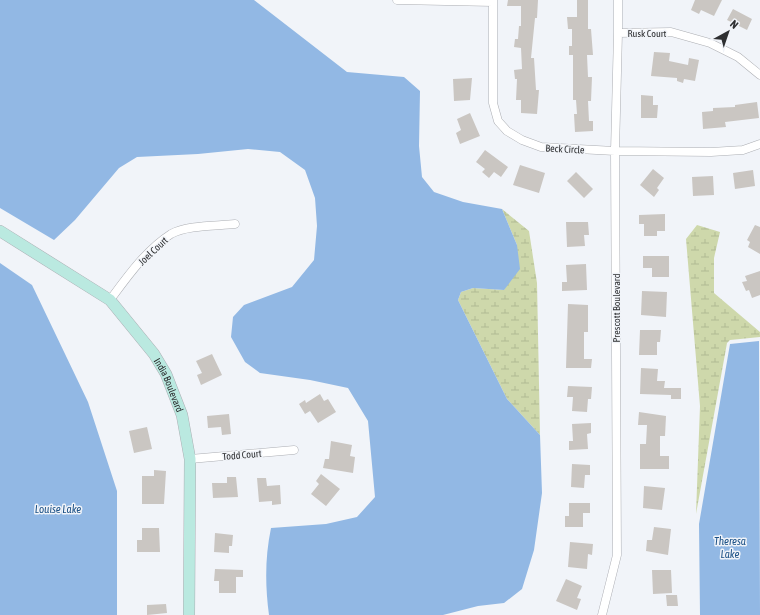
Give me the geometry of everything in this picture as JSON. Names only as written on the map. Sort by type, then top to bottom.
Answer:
[{"type":"street","points":[[397,0],[493,1]]},
{"type":"street","name":"Prescott Boulevard","points":[[602,615],[617,555],[615,151],[618,0]]},
{"type":"street","name":"Beck Circle","points":[[493,1],[493,103],[498,121],[507,131],[517,137],[541,148],[615,151],[711,152],[743,150],[760,144]]},
{"type":"street","name":"Rusk Court","points":[[618,33],[671,32],[710,43],[738,57],[760,75]]},
{"type":"street","name":"Joel Court","points":[[110,300],[132,271],[172,234],[195,228],[235,224]]},
{"type":"street","name":"India Boulevard","points":[[0,230],[110,300],[154,354],[166,374],[182,415],[190,459],[190,615]]},
{"type":"street","name":"Todd Court","points":[[190,459],[294,450]]},
{"type":"green space","points":[[502,209],[529,231],[537,283],[540,435],[507,399],[458,300],[461,292],[473,288],[504,290],[517,245]]},
{"type":"green space","points":[[697,225],[720,232],[714,258],[714,293],[760,332],[760,337],[730,340],[727,343],[696,514],[700,406],[686,239]]},
{"type":"water","points":[[0,0],[254,0],[347,72],[404,77],[420,91],[419,146],[422,177],[434,192],[463,202],[502,209],[517,245],[520,269],[504,290],[473,288],[461,292],[458,300],[507,399],[540,435],[542,493],[534,550],[522,589],[504,603],[478,606],[443,615],[269,615],[266,571],[271,528],[326,524],[357,517],[375,497],[368,421],[348,388],[310,380],[260,373],[245,362],[231,337],[233,317],[244,305],[292,287],[314,260],[317,226],[315,198],[305,170],[280,152],[248,149],[198,154],[137,157],[119,168],[75,220],[54,240],[0,208]]},
{"type":"water","name":"Louise Lake","points":[[0,263],[32,285],[88,402],[117,491],[117,615],[0,615]]},
{"type":"water","name":"Theresa Lake","points":[[759,341],[760,615],[700,615],[699,524],[730,344]]},
{"type":"building","points":[[508,0],[538,0],[531,58],[534,58],[536,90],[539,90],[537,114],[521,113],[521,100],[516,100],[517,79],[515,79],[514,70],[522,69],[521,48],[514,47],[515,39],[518,39],[519,26],[521,26],[521,6],[507,6]]},
{"type":"building","points":[[577,0],[588,0],[588,29],[591,29],[593,55],[587,55],[588,77],[592,77],[591,101],[588,101],[589,121],[593,121],[593,131],[575,132],[574,114],[577,114],[576,100],[573,100],[573,55],[569,55],[569,46],[572,46],[572,29],[568,29],[567,17],[577,17]]},
{"type":"building","points":[[695,0],[722,0],[714,16],[701,10],[699,14],[691,10]]},
{"type":"building","points":[[733,9],[752,19],[747,30],[727,20]]},
{"type":"building","points":[[654,52],[670,53],[669,61],[688,65],[689,58],[699,60],[695,81],[684,79],[683,83],[677,81],[677,78],[651,76]]},
{"type":"building","points":[[472,78],[470,100],[454,101],[453,79]]},
{"type":"building","points":[[641,95],[653,96],[653,105],[658,105],[657,118],[641,118]]},
{"type":"building","points":[[757,102],[759,118],[725,122],[726,127],[703,129],[702,112],[713,111],[713,108],[735,107],[735,105]]},
{"type":"building","points":[[470,113],[480,136],[460,144],[456,133],[461,130],[457,119]]},
{"type":"building","points":[[485,150],[508,167],[501,177],[494,172],[489,178],[482,172],[485,169],[476,162]]},
{"type":"building","points":[[520,165],[545,173],[539,193],[513,185]]},
{"type":"building","points":[[653,169],[664,178],[657,188],[659,190],[654,197],[640,185]]},
{"type":"building","points":[[753,170],[755,186],[735,189],[733,173]]},
{"type":"building","points":[[576,172],[593,189],[584,198],[567,181]]},
{"type":"building","points":[[713,176],[714,195],[693,196],[692,177]]},
{"type":"building","points":[[665,214],[665,231],[657,231],[657,236],[644,236],[644,224],[639,224],[639,215]]},
{"type":"building","points":[[566,222],[588,222],[589,235],[584,235],[585,246],[567,247]]},
{"type":"building","points":[[755,225],[760,227],[760,254],[748,247],[750,242],[747,240]]},
{"type":"building","points":[[643,256],[669,256],[669,277],[652,277],[652,268],[643,268]]},
{"type":"building","points":[[586,264],[587,290],[562,291],[562,282],[567,282],[566,265]]},
{"type":"building","points":[[760,271],[760,295],[752,298],[749,290],[746,291],[742,282],[747,281],[745,276]]},
{"type":"building","points":[[642,291],[667,292],[666,317],[641,315]]},
{"type":"building","points":[[568,304],[588,305],[588,332],[584,332],[584,359],[592,359],[591,368],[566,368]]},
{"type":"building","points":[[640,330],[661,330],[660,342],[657,342],[657,355],[639,355]]},
{"type":"building","points":[[212,354],[222,375],[201,385],[197,375],[202,373],[196,361]]},
{"type":"building","points":[[641,368],[658,369],[657,381],[665,381],[664,388],[681,388],[681,399],[671,399],[671,395],[640,394]]},
{"type":"building","points":[[568,386],[592,387],[591,399],[588,399],[587,412],[572,411],[573,397],[567,397]]},
{"type":"building","points":[[320,394],[324,401],[328,399],[336,412],[318,423],[310,411],[305,414],[299,404],[305,400],[306,403]]},
{"type":"building","points":[[639,412],[666,416],[665,436],[660,436],[660,456],[669,456],[669,469],[640,469],[640,444],[646,444],[647,425],[638,425]]},
{"type":"building","points":[[229,414],[231,434],[222,435],[221,427],[208,428],[207,416]]},
{"type":"building","points":[[591,423],[591,433],[587,434],[588,449],[569,450],[569,441],[573,441],[572,424]]},
{"type":"building","points":[[147,427],[152,449],[134,453],[129,431]]},
{"type":"building","points":[[331,441],[352,445],[350,456],[355,457],[353,473],[323,468],[325,459],[329,459]]},
{"type":"building","points":[[572,464],[590,465],[590,475],[585,475],[584,488],[571,487]]},
{"type":"building","points":[[154,470],[166,471],[164,504],[142,504],[142,476],[154,476]]},
{"type":"building","points":[[321,474],[340,489],[326,506],[311,494],[319,484],[316,481]]},
{"type":"building","points":[[227,477],[236,477],[238,497],[213,498],[212,483],[227,483]]},
{"type":"building","points":[[257,478],[266,478],[267,486],[280,485],[281,504],[272,505],[272,501],[259,502]]},
{"type":"building","points":[[644,486],[665,488],[662,510],[643,508]]},
{"type":"building","points":[[569,503],[590,503],[590,513],[583,513],[583,527],[565,527],[565,516],[569,516]]},
{"type":"building","points":[[654,527],[671,529],[668,555],[646,551],[647,540],[652,540]]},
{"type":"building","points":[[142,528],[159,528],[160,552],[137,552],[137,540],[142,540]]},
{"type":"building","points":[[215,533],[233,535],[232,546],[229,546],[229,553],[214,552]]},
{"type":"building","points":[[570,542],[593,544],[592,555],[588,554],[587,569],[568,567]]},
{"type":"building","points":[[215,569],[243,570],[243,577],[236,577],[236,593],[219,593],[219,581],[214,581]]},
{"type":"building","points":[[652,570],[671,570],[672,593],[653,594]]},
{"type":"building","points":[[566,579],[582,586],[577,598],[581,599],[577,610],[556,601]]},
{"type":"building","points":[[666,595],[677,595],[678,606],[667,606]]},
{"type":"building","points":[[166,604],[167,613],[147,615],[147,605]]}]
